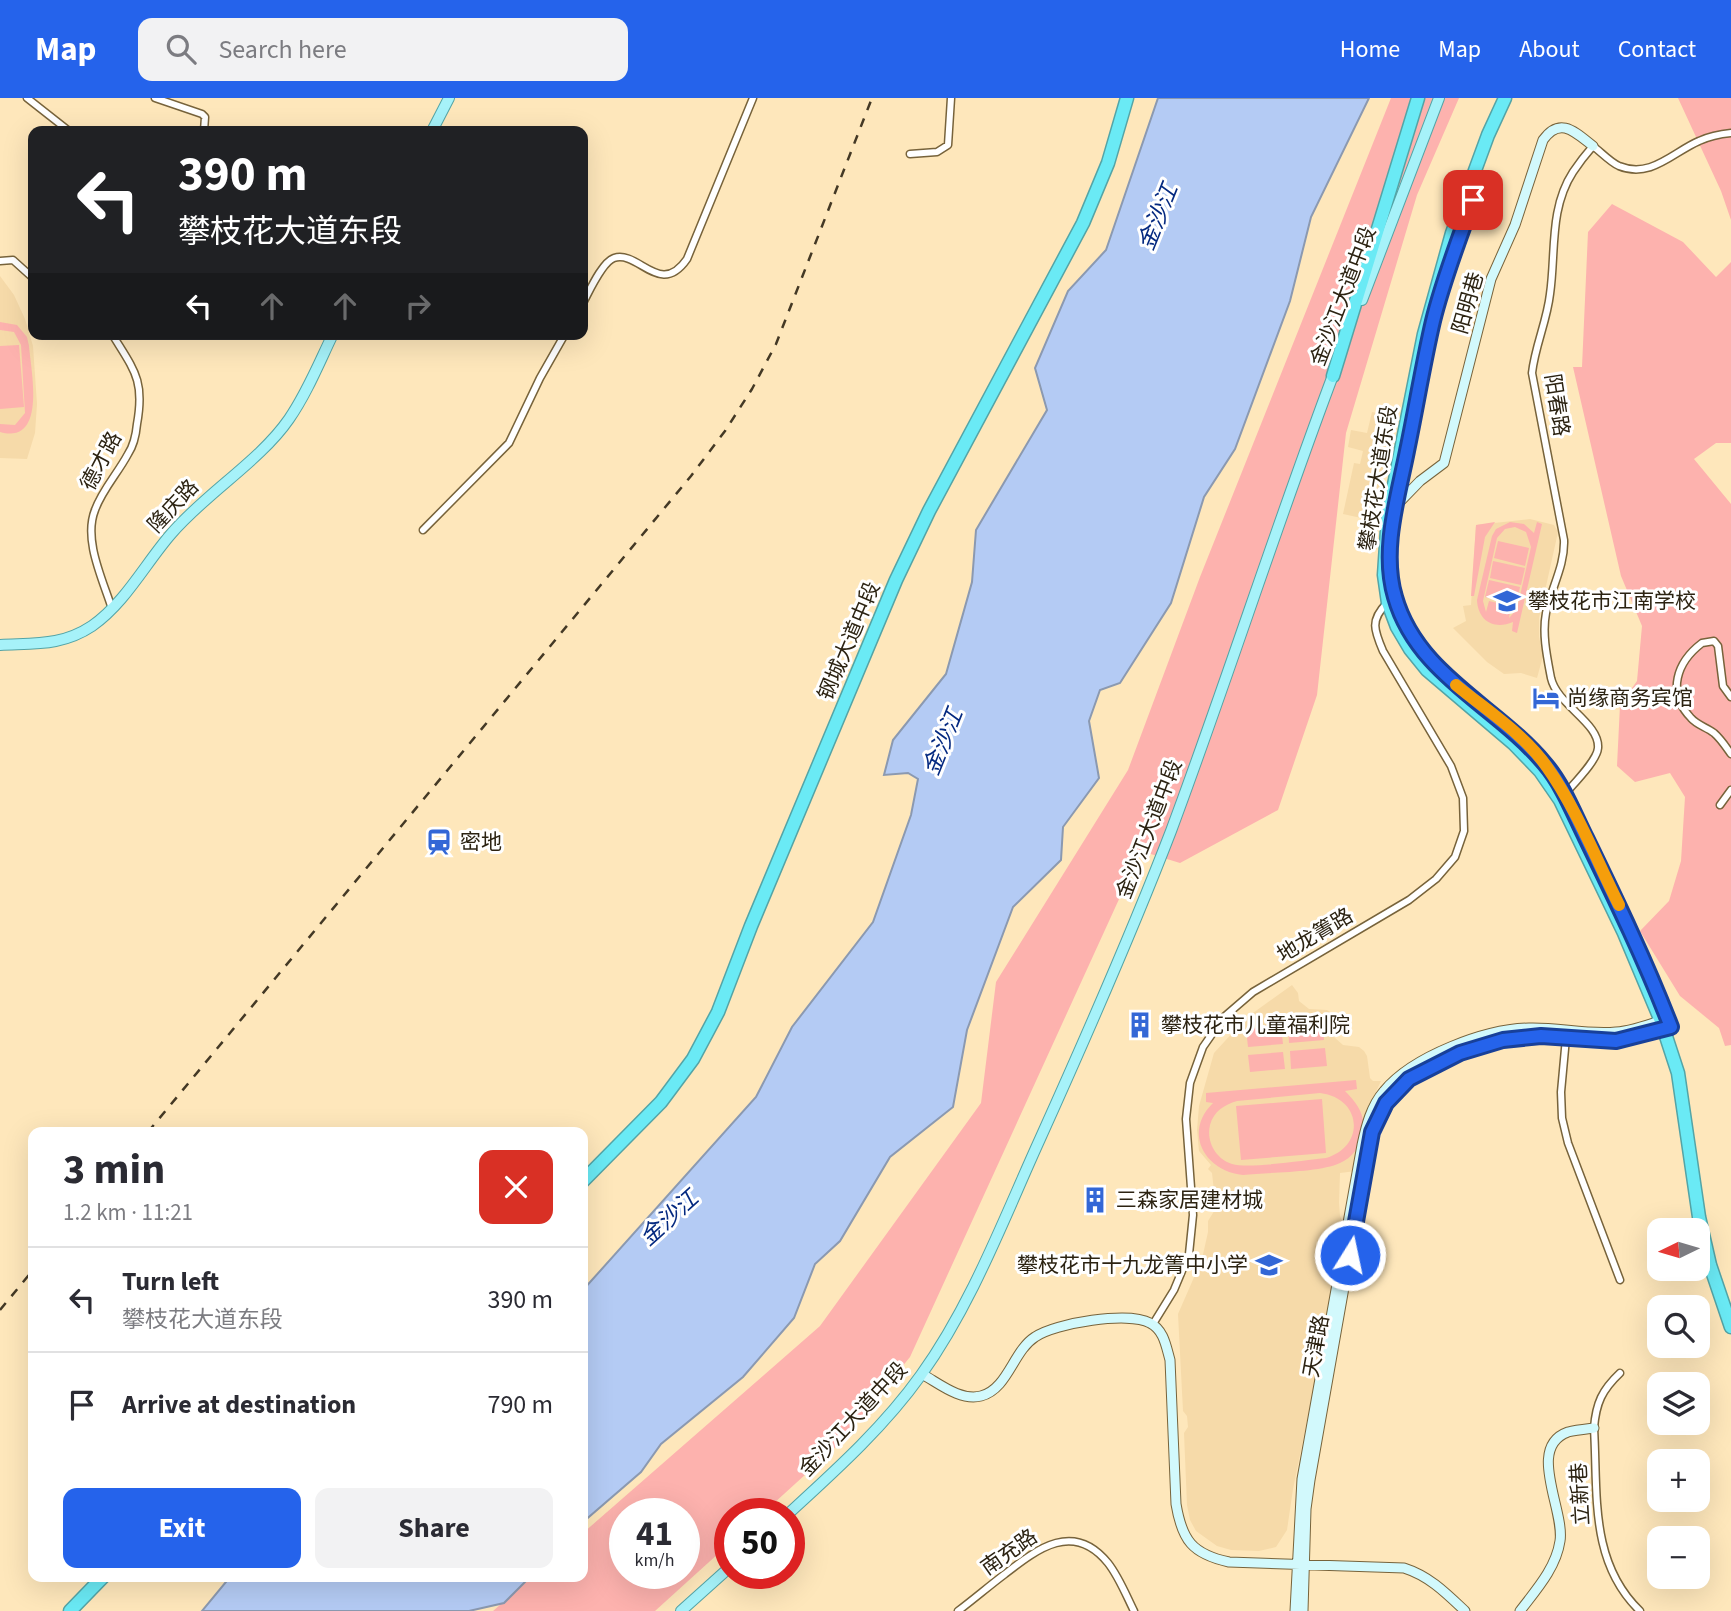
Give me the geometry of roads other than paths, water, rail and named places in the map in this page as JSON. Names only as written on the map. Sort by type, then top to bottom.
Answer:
[{"type":"highway","name":"钢城大道中段","points":[[588,1176],[661,1102],[693,1059],[718,1012],[751,926],[896,580],[929,511],[1083,223],[1108,163],[1128,98]]},
{"type":"highway","points":[[1333,376],[1418,98]]},
{"type":"highway","name":"攀枝花大道东段","points":[[1505,98],[1488,135],[1437,281],[1388,515],[1384,575],[1388,603],[1397,628],[1410,649],[1427,670],[1514,744],[1562,797]]},
{"type":"highway","name":"攀枝花大道东段","points":[[1513,98],[1495,138],[1465,220],[1433,320],[1391,540],[1390,569],[1394,596],[1416,643],[1433,664],[1520,738],[1547,765],[1685,1071],[1706,1214],[1731,1308]]},
{"type":"highway","name":"攀枝花大道东段","points":[[1666,1024],[1678,1073],[1699,1217],[1710,1265],[1731,1327]]},
{"type":"highway","points":[[71,1611],[98,1582]]},
{"type":"main road","points":[[435,126],[449,98]]},
{"type":"main road","name":"金沙江大道中段","points":[[1350,326],[1439,98]]},
{"type":"main road","name":"阳明巷","points":[[1388,515],[1397,502],[1444,463],[1491,279],[1516,225],[1542,140],[1548,132],[1557,127],[1567,128],[1593,146]]},
{"type":"main road","name":"隆庆路","points":[[0,645],[58,642],[91,626],[112,609],[195,507],[267,444],[288,420],[306,391],[330,340]]},
{"type":"main road","name":"金沙江大道中段","points":[[805,1498],[890,1415],[922,1374],[951,1328],[978,1273],[1091,1027],[1171,829],[1333,376]]},
{"type":"main road","points":[[1295,1611],[1300,1564],[1299,1508],[1306,1450],[1362,1145],[1369,1118],[1379,1098],[1394,1081],[1418,1064],[1489,1033],[1529,1028],[1614,1033],[1666,1024]]},
{"type":"main road","name":"天津路","points":[[1303,1611],[1300,1564],[1314,1452],[1369,1146],[1381,1111],[1392,1095],[1409,1079],[1460,1053],[1515,1038],[1541,1036],[1616,1041],[1666,1024]]},
{"type":"main road","points":[[922,1374],[957,1394],[972,1397],[984,1395],[1003,1379],[1024,1347],[1049,1330],[1120,1317],[1138,1318],[1153,1324],[1164,1338],[1170,1360],[1179,1523],[1186,1539],[1198,1551],[1213,1559],[1229,1562],[1404,1568],[1422,1574],[1465,1611]]},
{"type":"main road","points":[[1520,1611],[1552,1568],[1561,1539],[1547,1461],[1549,1449],[1555,1439],[1568,1432],[1594,1427]]},
{"type":"main road","points":[[681,1611],[714,1581]]},
{"type":"street","points":[[27,98],[63,126]]},
{"type":"street","points":[[155,98],[202,114],[205,117],[205,126]]},
{"type":"street","points":[[588,294],[604,265],[613,258],[624,257],[653,272],[669,274],[680,269],[687,259],[753,98]]},
{"type":"street","points":[[910,154],[937,152],[948,145],[951,98]]},
{"type":"street","points":[[1593,146],[1618,165],[1647,169],[1698,141],[1731,133]]},
{"type":"street","name":"阳春路","points":[[1562,797],[1596,757],[1598,746],[1590,727],[1558,694],[1552,682],[1546,647],[1546,615],[1563,562],[1564,540],[1532,373],[1550,292],[1558,207],[1563,190],[1573,172],[1593,146]]},
{"type":"street","points":[[0,261],[13,260],[28,274]]},
{"type":"street","name":"德才路","points":[[112,609],[94,551],[94,510],[129,454],[135,440],[141,403],[141,388],[136,373],[116,340]]},
{"type":"street","points":[[423,530],[509,443],[562,340]]},
{"type":"street","name":"地龙箐路","points":[[1153,1324],[1174,1290],[1189,1254],[1194,1215],[1186,1119],[1190,1083],[1203,1047],[1224,1017],[1253,992],[1409,900],[1436,879],[1455,857],[1464,831],[1463,798],[1451,766],[1376,636],[1377,613],[1388,603]]},
{"type":"street","points":[[1731,697],[1723,687],[1718,646],[1714,641],[1702,643],[1679,668],[1676,682],[1678,696],[1691,718],[1716,735],[1731,754]]},
{"type":"street","points":[[1720,805],[1731,790]]},
{"type":"street","points":[[1566,1038],[1561,1092],[1562,1118],[1568,1143],[1620,1280]]},
{"type":"street","name":"立新巷","points":[[1620,1373],[1599,1397],[1594,1427],[1600,1537],[1616,1583],[1640,1611]]},
{"type":"street","name":"南充路","points":[[958,1611],[1028,1556],[1051,1544],[1076,1541],[1087,1545],[1107,1561],[1134,1611]]},
{"type":"water","name":"金沙江","points":[[1158,98],[1369,98],[1311,217],[1290,301],[1235,449],[1204,497],[1171,603],[1120,683],[1100,690],[1089,721],[1099,778],[1063,827],[1061,860],[1013,907],[967,1030],[953,1107],[890,1157],[840,1241],[815,1264],[794,1318],[743,1377],[661,1444],[641,1472],[588,1518],[588,1284],[756,1097],[792,1027],[873,922],[911,815],[918,779],[908,773],[884,775],[893,740],[946,674],[972,582],[976,530],[1047,410],[1035,368],[1068,291],[1106,250]]},
{"type":"water","points":[[226,1582],[525,1582],[504,1603],[469,1611],[202,1611]]},
{"type":"railway","points":[[152,1127],[691,476],[725,431],[776,344],[872,98]]},
{"type":"railway","points":[[0,1310],[28,1276]]},
{"type":"place","name":"攀枝花市江南学校","points":[[1507,601]]},
{"type":"place","name":"尚缘商务宾馆","points":[[1546,698]]},
{"type":"place","name":"密地","points":[[439,842]]},
{"type":"place","name":"攀枝花市儿童福利院","points":[[1140,1025]]},
{"type":"place","name":"三森家居建材城","points":[[1095,1200]]},
{"type":"place","name":"攀枝花市十九龙箐中小学","points":[[1269,1265]]}]
